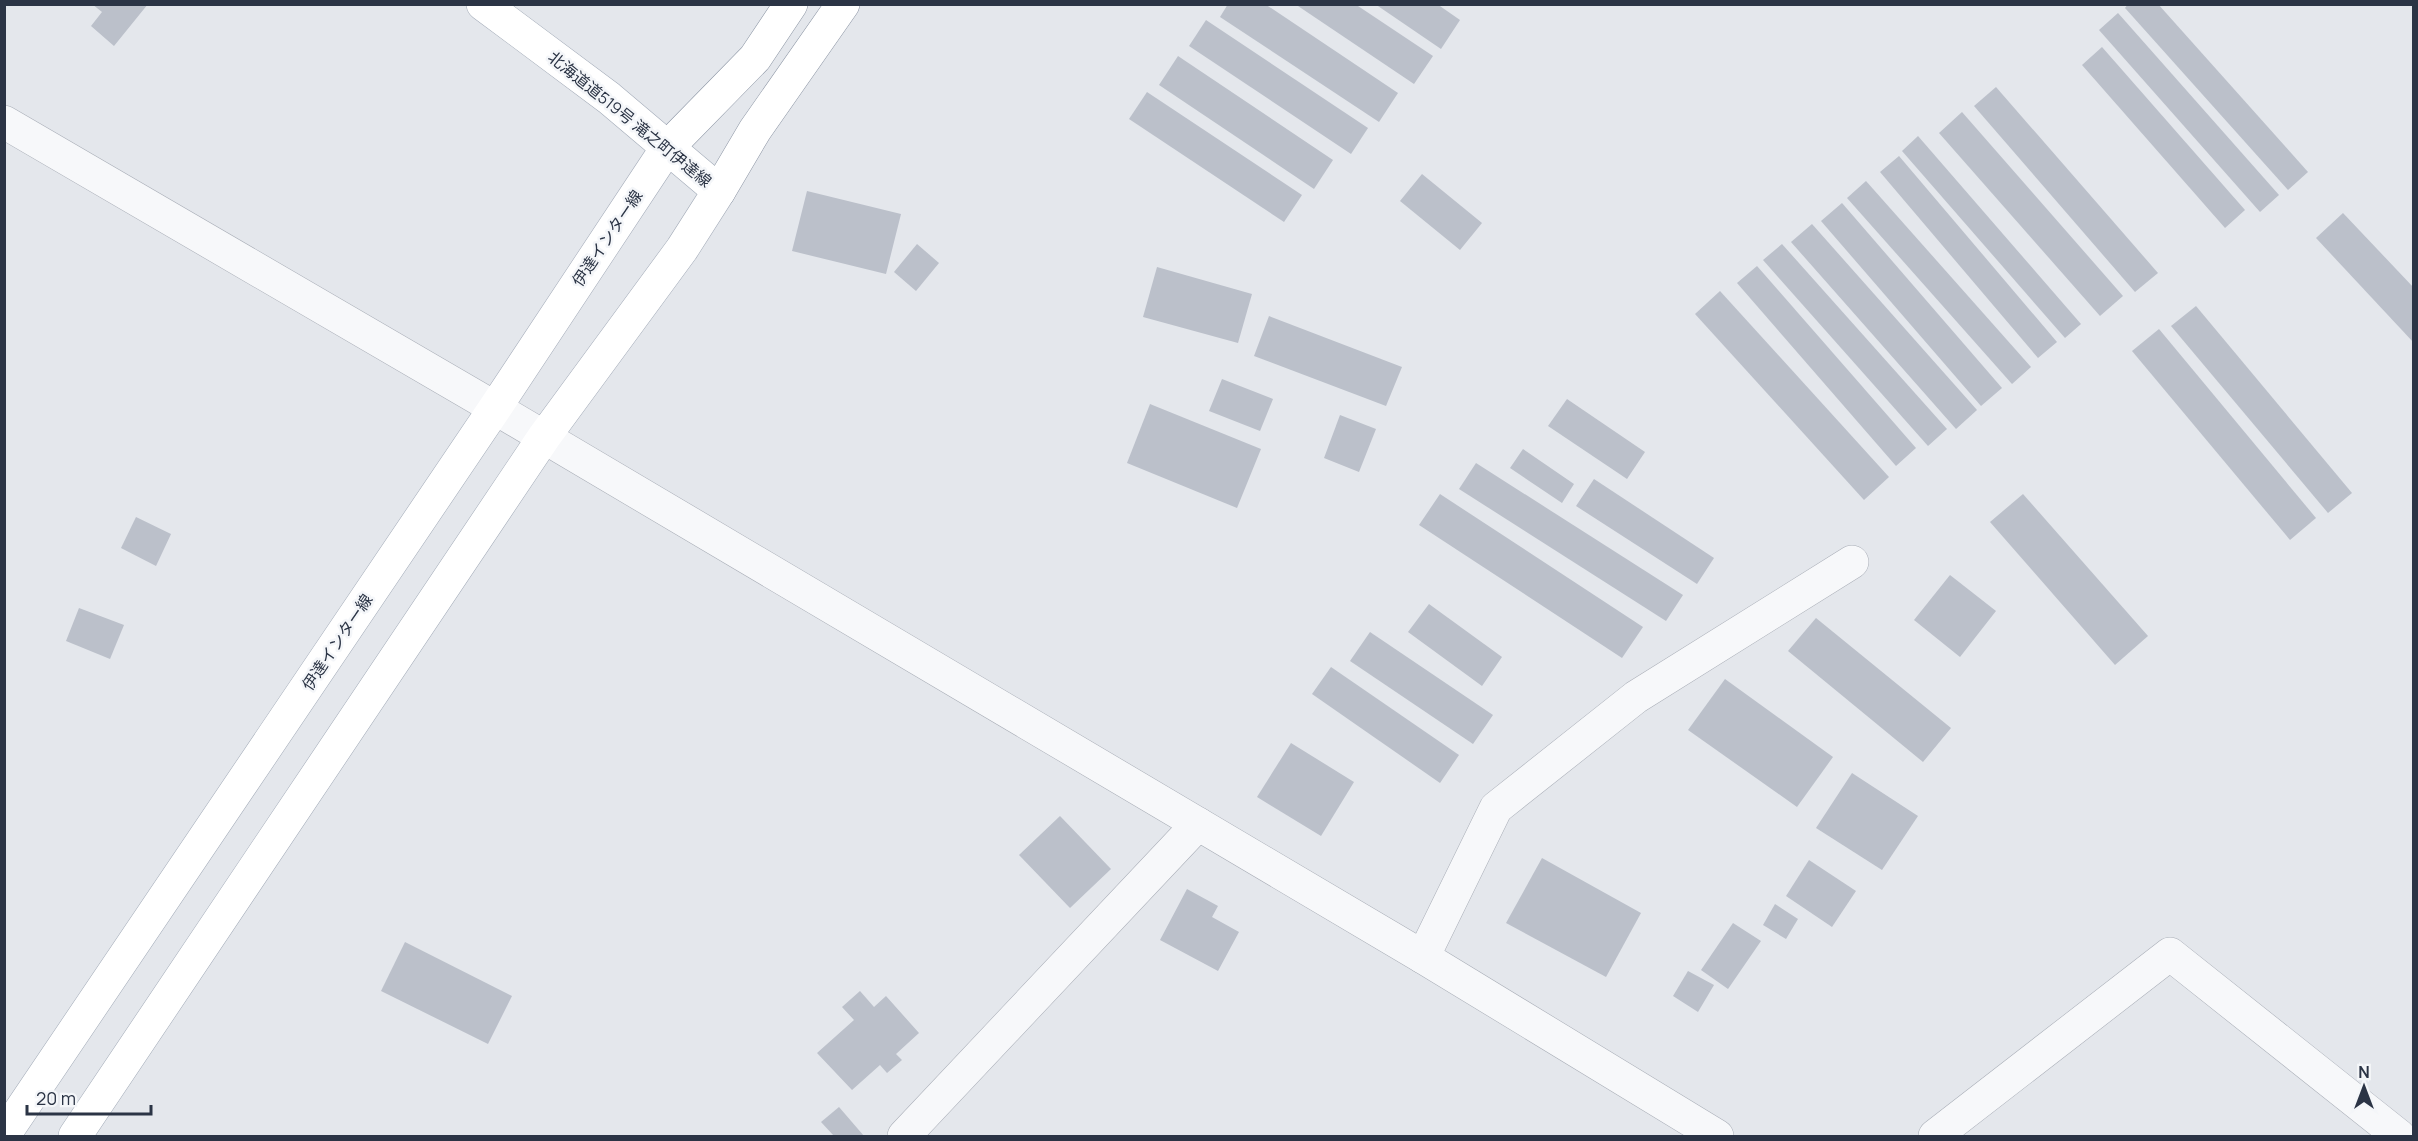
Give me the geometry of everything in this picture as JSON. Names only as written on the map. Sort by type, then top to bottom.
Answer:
[{"type":"main road","name":"北海道道519号 滝之町伊達線","points":[[483,4],[609,98],[719,191]]},
{"type":"main road","name":"伊達インター線","points":[[4,1135],[495,408],[667,148],[755,58],[791,4]]},
{"type":"main road","points":[[75,1137],[544,437],[682,249],[755,130],[843,4]]},
{"type":"street","points":[[4,122],[495,408],[1424,957],[1717,1137]]},
{"type":"street","points":[[1424,957],[1497,808],[1636,697],[1852,562]]},
{"type":"street","points":[[904,1137],[1198,824]]},
{"type":"street","points":[[1935,1137],[2170,954],[2399,1137]]},
{"type":"building","points":[[92,4],[148,4],[114,46],[91,26],[102,12]]},
{"type":"building","points":[[1228,4],[1265,4],[1398,93],[1379,122],[1220,17]]},
{"type":"building","points":[[1295,4],[1355,4],[1433,56],[1414,84]]},
{"type":"building","points":[[1375,4],[1437,4],[1460,20],[1441,49]]},
{"type":"building","points":[[2128,4],[2158,4],[2308,172],[2288,190],[2125,8]]},
{"type":"building","points":[[2118,13],[2279,195],[2260,212],[2099,30]]},
{"type":"building","points":[[1206,20],[1368,128],[1351,154],[1189,46]]},
{"type":"building","points":[[2102,47],[2245,210],[2225,228],[2082,65]]},
{"type":"building","points":[[1178,56],[1333,160],[1314,189],[1159,85]]},
{"type":"building","points":[[1996,87],[2158,273],[2135,292],[1974,106]]},
{"type":"building","points":[[1147,92],[1302,195],[1284,222],[1129,119]]},
{"type":"building","points":[[1962,112],[2123,296],[2100,316],[1939,133]]},
{"type":"building","points":[[1918,136],[2081,324],[2065,338],[1902,151]]},
{"type":"building","points":[[1899,156],[2057,342],[2038,358],[1880,172]]},
{"type":"building","points":[[1422,174],[1482,223],[1460,250],[1400,201]]},
{"type":"building","points":[[1866,181],[2031,367],[2012,384],[1847,198]]},
{"type":"building","points":[[807,191],[901,214],[886,274],[792,251]]},
{"type":"building","points":[[1842,203],[2002,388],[1981,406],[1821,221]]},
{"type":"building","points":[[2343,213],[2414,288],[2414,343],[2316,238]]},
{"type":"building","points":[[1812,224],[1977,410],[1956,429],[1791,242]]},
{"type":"building","points":[[917,244],[939,263],[916,291],[894,272]]},
{"type":"building","points":[[1782,244],[1947,429],[1928,446],[1763,260]]},
{"type":"building","points":[[1757,266],[1916,448],[1896,466],[1737,283]]},
{"type":"building","points":[[1157,267],[1252,294],[1238,343],[1143,317]]},
{"type":"building","points":[[1720,291],[1889,477],[1864,500],[1695,314]]},
{"type":"building","points":[[2196,306],[2352,493],[2328,513],[2171,326]]},
{"type":"building","points":[[1269,316],[1402,367],[1386,406],[1254,356]]},
{"type":"building","points":[[2159,329],[2316,518],[2290,540],[2132,351]]},
{"type":"building","points":[[1222,379],[1273,399],[1260,431],[1209,411]]},
{"type":"building","points":[[1567,399],[1645,452],[1627,479],[1548,426]]},
{"type":"building","points":[[1150,404],[1261,449],[1237,508],[1127,463]]},
{"type":"building","points":[[1340,415],[1376,429],[1359,472],[1324,458]]},
{"type":"building","points":[[1523,449],[1574,484],[1562,503],[1510,468]]},
{"type":"building","points":[[1476,463],[1683,595],[1666,621],[1459,489]]},
{"type":"building","points":[[1594,479],[1714,558],[1697,584],[1576,506]]},
{"type":"building","points":[[1440,494],[1643,627],[1622,658],[1419,525]]},
{"type":"building","points":[[2023,494],[2148,636],[2115,665],[1990,522]]},
{"type":"building","points":[[136,517],[171,534],[156,566],[121,548]]},
{"type":"building","points":[[1950,575],[1996,611],[1960,657],[1914,620]]},
{"type":"building","points":[[1429,604],[1502,657],[1482,686],[1408,632]]},
{"type":"building","points":[[79,608],[124,625],[110,659],[66,641]]},
{"type":"building","points":[[1816,618],[1951,728],[1923,762],[1788,651]]},
{"type":"building","points":[[1370,632],[1493,715],[1473,744],[1350,661]]},
{"type":"building","points":[[1331,667],[1459,755],[1440,783],[1312,694]]},
{"type":"building","points":[[1725,679],[1833,757],[1797,807],[1688,730]]},
{"type":"building","points":[[1291,743],[1354,782],[1321,836],[1257,797]]},
{"type":"building","points":[[1852,773],[1918,816],[1882,870],[1816,828]]},
{"type":"building","points":[[1060,816],[1111,869],[1070,908],[1019,855]]},
{"type":"building","points":[[1542,858],[1641,913],[1606,977],[1506,923]]},
{"type":"building","points":[[1809,860],[1856,891],[1832,927],[1786,896]]},
{"type":"building","points":[[1187,889],[1218,906],[1212,917],[1239,932],[1218,971],[1160,940]]},
{"type":"building","points":[[1775,904],[1798,919],[1786,939],[1763,925]]},
{"type":"building","points":[[1733,923],[1761,941],[1728,989],[1701,970]]},
{"type":"building","points":[[405,942],[512,996],[488,1044],[381,991]]},
{"type":"building","points":[[1688,971],[1714,985],[1698,1012],[1673,996]]},
{"type":"building","points":[[860,991],[874,1007],[886,996],[919,1033],[896,1054],[902,1060],[887,1073],[880,1065],[852,1090],[817,1053],[854,1020],[842,1007]]},
{"type":"building","points":[[839,1107],[864,1136],[834,1136],[821,1122]]}]
